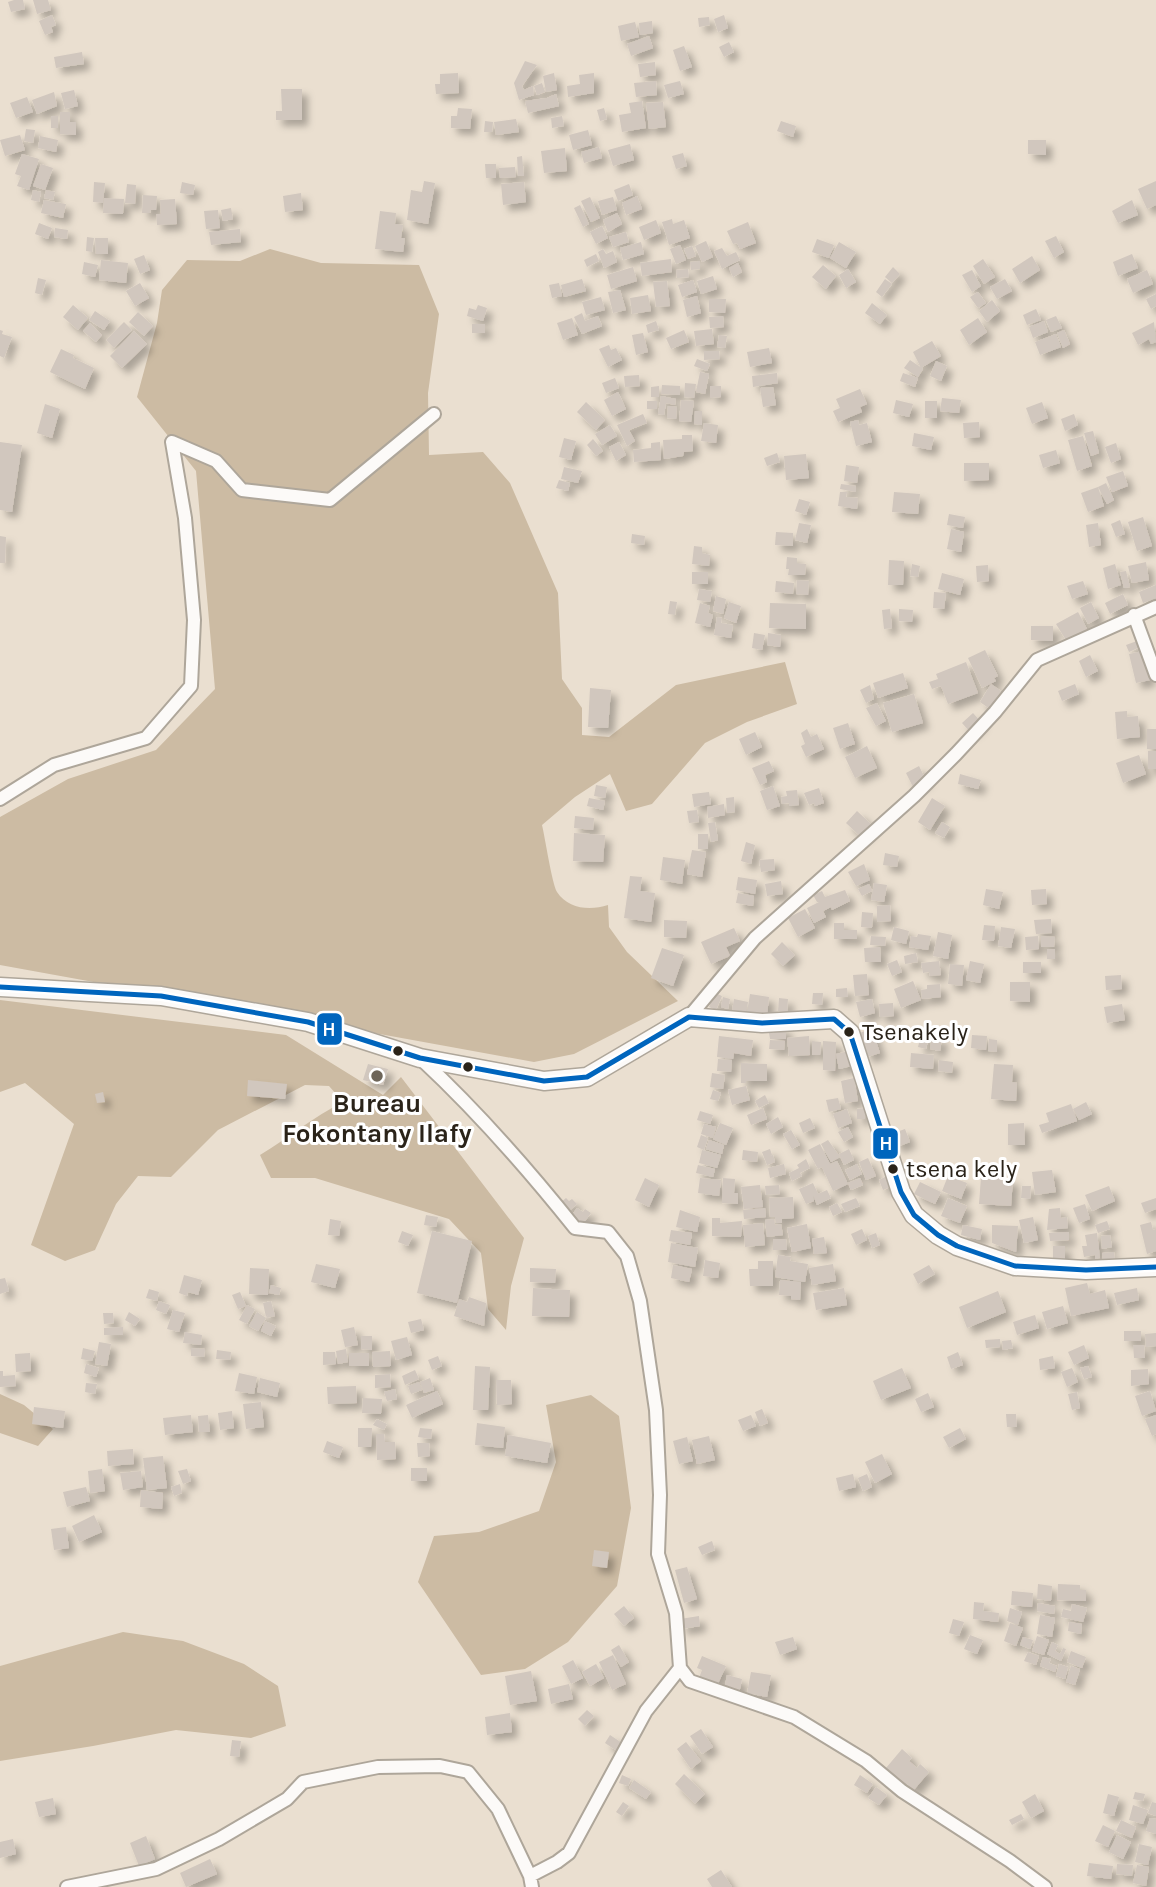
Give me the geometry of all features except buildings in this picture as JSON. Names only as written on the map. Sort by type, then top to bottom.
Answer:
[{"type":"street","points":[[0,799],[54,765],[146,738],[191,686],[194,620],[185,518],[172,442],[216,461],[242,490],[330,500],[389,454],[434,414]]},
{"type":"street","points":[[0,987],[161,996],[308,1022],[421,1058],[544,1081],[587,1077],[688,1017],[755,937],[914,796],[995,712],[1037,660],[1156,607]]},
{"type":"street","points":[[1134,615],[1156,675]]},
{"type":"street","points":[[688,1017],[761,1023],[834,1019],[850,1033],[901,1192],[914,1215],[938,1235],[957,1245],[1015,1266],[1086,1270],[1156,1267]]},
{"type":"street","points":[[421,1058],[456,1091],[513,1153],[575,1227],[608,1232],[627,1256],[640,1301],[656,1410],[660,1495],[658,1554],[676,1613],[680,1668],[691,1681],[794,1717],[866,1761],[918,1803],[1010,1861],[1045,1887]]},
{"type":"street","points":[[67,1887],[156,1869],[219,1839],[287,1800],[303,1782],[391,1767],[440,1766],[468,1772],[498,1809],[531,1881],[569,1853],[646,1711],[680,1668]]},
{"type":"shaded area","points":[[270,249],[321,263],[419,265],[439,314],[428,393],[429,455],[483,452],[510,483],[558,593],[562,679],[582,708],[582,735],[609,737],[676,685],[785,662],[797,704],[747,722],[705,743],[652,804],[626,811],[610,774],[575,797],[542,825],[557,892],[567,902],[580,907],[608,905],[609,927],[627,952],[678,1001],[574,1054],[534,1062],[0,965],[0,817],[68,779],[156,750],[215,689],[196,471],[137,397],[157,323],[162,290],[187,260],[240,261]]},
{"type":"shaded area","points":[[0,1000],[286,1035],[383,1095],[401,1077],[524,1238],[511,1286],[506,1330],[488,1309],[481,1253],[449,1219],[315,1178],[271,1178],[260,1155],[343,1102],[329,1086],[305,1085],[218,1130],[171,1177],[138,1176],[116,1204],[95,1250],[65,1261],[31,1245],[74,1124],[25,1083],[0,1092]]},
{"type":"shaded area","points":[[0,1394],[24,1405],[53,1429],[38,1446],[0,1433]]},
{"type":"shaded area","points":[[591,1395],[619,1416],[631,1508],[617,1586],[568,1642],[525,1669],[481,1675],[418,1582],[434,1536],[479,1532],[539,1511],[556,1462],[546,1405]]},
{"type":"shaded area","points":[[123,1632],[183,1641],[244,1664],[278,1686],[286,1726],[251,1738],[176,1730],[0,1761],[0,1666]]},
{"type":"transit line","name":"H","points":[[0,987],[161,996],[308,1022],[420,1058],[544,1081],[587,1077],[689,1017],[762,1023],[834,1019],[850,1033],[901,1192],[914,1215],[938,1235],[957,1246],[1015,1266],[1086,1270],[1156,1267]]},
{"type":"place","name":"Tsenakely","points":[[849,1032]]},
{"type":"place","name":"Bureau Fokontany Ilafy","points":[[377,1076]]},
{"type":"place","name":"tsena kely","points":[[893,1169]]}]
